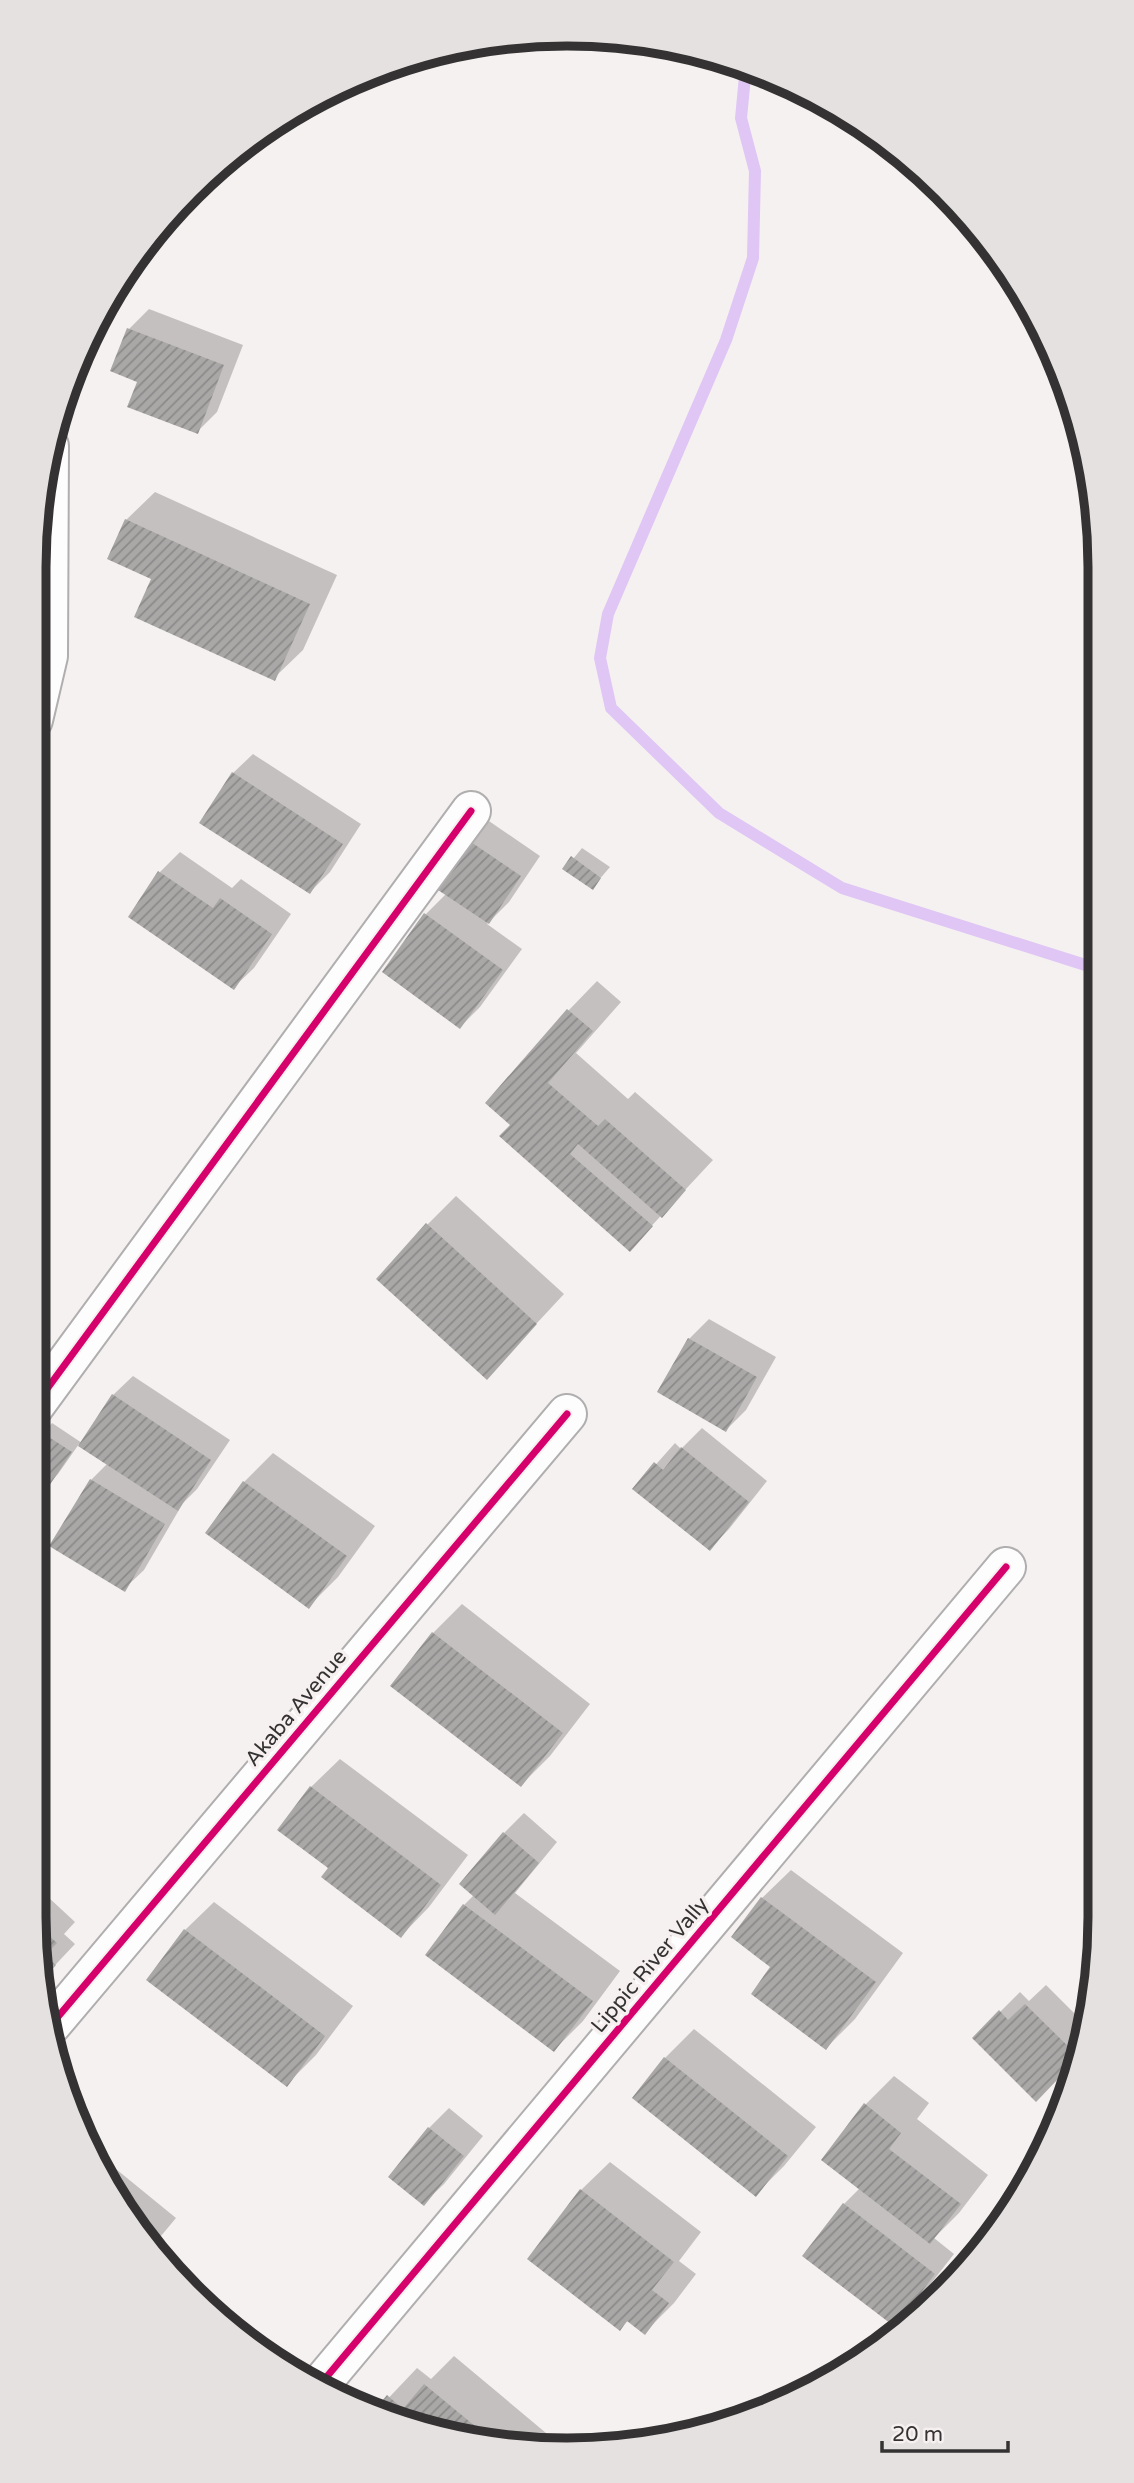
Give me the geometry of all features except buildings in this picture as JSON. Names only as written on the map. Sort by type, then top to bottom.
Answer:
[{"type":"street","points":[[46,665],[49,514]]},
{"type":"street","points":[[46,1390],[471,811]]},
{"type":"street","name":"Akaba Avenue","points":[[56,2019],[567,1414]]},
{"type":"street","name":"Lippic River Vally","points":[[325,2378],[1006,1567]]},
{"type":"waterway","points":[[745,77],[741,118],[755,171],[753,258],[726,340],[608,614],[600,658],[611,708],[719,813],[842,888],[1088,966]]},
{"type":"cycle path","points":[[46,1390],[471,811]]},
{"type":"cycle path","points":[[56,2019],[567,1414]]},
{"type":"cycle path","points":[[325,2378],[1006,1567]]}]
